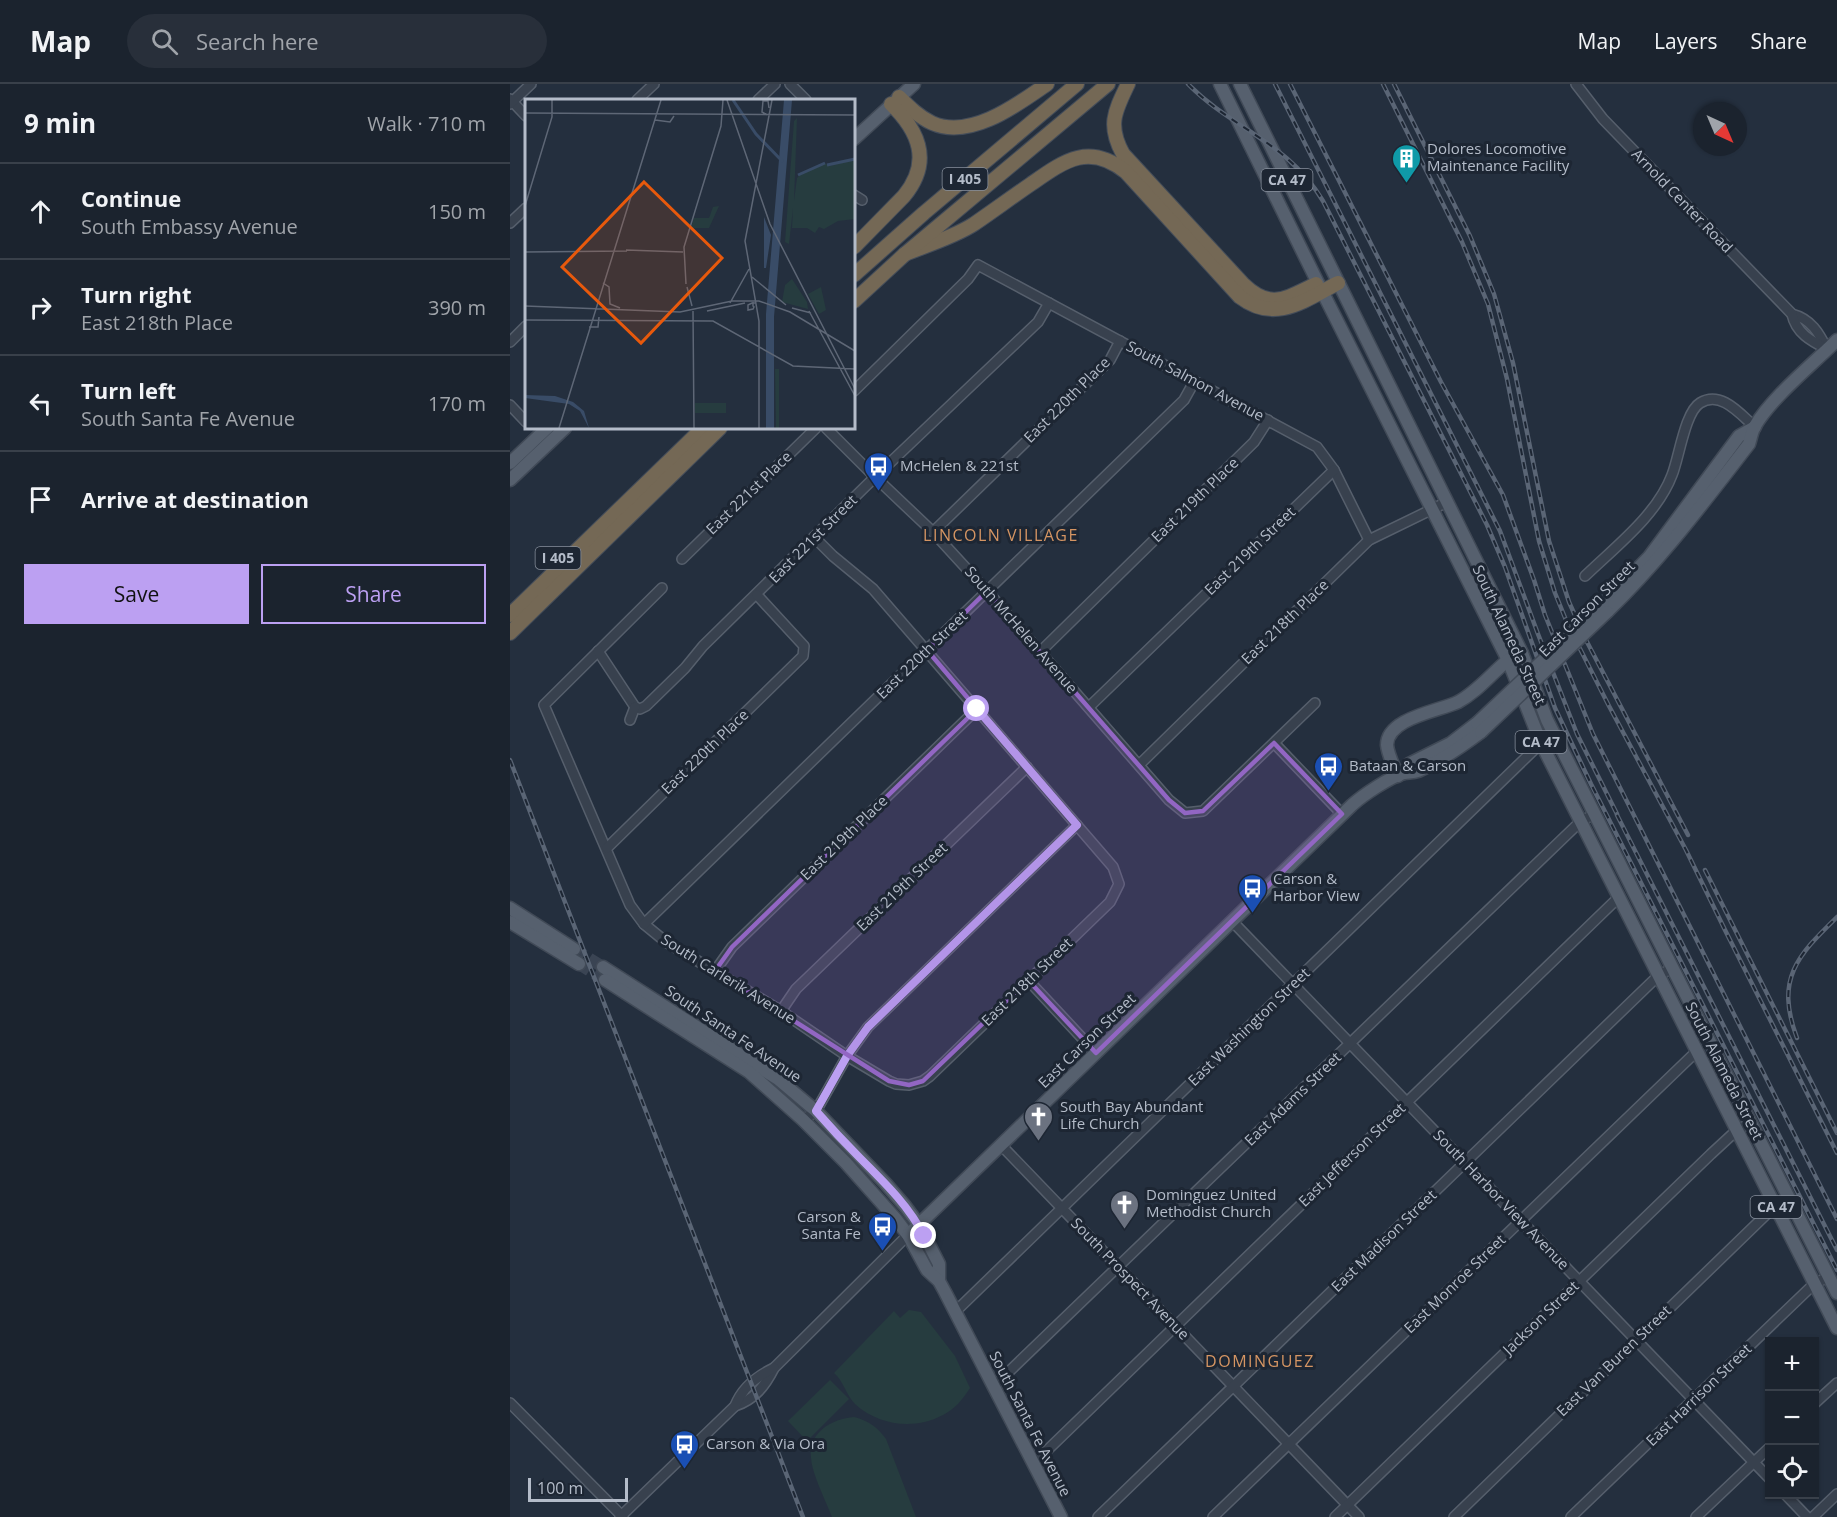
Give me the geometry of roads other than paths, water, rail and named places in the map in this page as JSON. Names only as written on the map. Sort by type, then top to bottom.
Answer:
[{"type":"highway","points":[[895,100],[934,124],[950,128],[964,128],[994,117],[1047,84]]},
{"type":"highway","name":"I 405","points":[[855,274],[916,219],[1077,84]]},
{"type":"highway","name":"I 405","points":[[855,300],[906,254],[1108,84]]},
{"type":"highway","points":[[1125,90],[1113,117],[1114,136],[1123,154],[1249,290],[1264,299],[1277,300],[1320,287]]},
{"type":"highway","points":[[855,246],[911,188],[917,172],[920,153],[916,139],[895,100]]},
{"type":"highway","points":[[906,254],[971,226],[1062,163],[1082,157],[1094,157],[1112,161],[1126,172],[1248,303],[1262,309],[1281,309],[1293,306],[1336,279]]},
{"type":"highway","points":[[855,290],[869,277],[891,267]]},
{"type":"highway","name":"I 405","points":[[510,604],[692,429]]},
{"type":"highway","points":[[510,615],[702,429]]},
{"type":"highway","points":[[510,630],[709,429]]},
{"type":"highway","name":"I 405","points":[[510,630],[719,429]]},
{"type":"main road","points":[[855,138],[915,84]]},
{"type":"main road","name":"South Alameda Street","points":[[1220,84],[1508,660],[1541,743],[1837,1328]]},
{"type":"main road","name":"South Alameda Street","points":[[1240,84],[1522,653],[1547,720],[1837,1293]]},
{"type":"main road","name":"East Carson Street","points":[[908,1235],[1342,814],[1362,797],[1401,774],[1409,764],[1479,728],[1605,608],[1649,557],[1739,436],[1755,426],[1781,395],[1837,340]]},
{"type":"main road","points":[[510,463],[541,433],[560,429]]},
{"type":"main road","points":[[510,480],[541,433]]},
{"type":"main road","points":[[1401,774],[1387,748],[1388,738],[1394,728],[1403,722],[1459,701],[1508,660],[1522,653]]},
{"type":"main road","points":[[510,908],[574,949]]},
{"type":"main road","points":[[510,922],[579,964]]},
{"type":"main road","name":"South Santa Fe Avenue","points":[[603,967],[770,1074],[816,1111],[886,1184],[919,1225],[939,1264],[939,1281]]},
{"type":"main road","name":"South Santa Fe Avenue","points":[[605,980],[748,1072],[803,1120],[876,1196],[908,1235],[927,1270],[939,1281],[1061,1517]]},
{"type":"street","points":[[525,115],[511,102],[531,84]]},
{"type":"street","points":[[638,99],[654,84]]},
{"type":"street","points":[[759,99],[775,84]]},
{"type":"street","points":[[790,84],[805,99]]},
{"type":"street","name":"Arnold Center Road","points":[[1576,84],[1603,119],[1792,314],[1795,324],[1810,341],[1827,350]]},
{"type":"street","points":[[510,224],[525,208]]},
{"type":"street","name":"South Salmon Avenue","points":[[855,390],[968,279],[978,265],[1317,447],[1334,470],[1369,540]]},
{"type":"street","name":"East 221st Street","points":[[635,707],[640,709],[646,706],[685,668],[703,646],[875,477],[1038,322],[1048,303]]},
{"type":"street","points":[[510,342],[525,327]]},
{"type":"street","name":"East 220th Place","points":[[933,532],[1110,360],[1120,341]]},
{"type":"street","name":"East 220th Street","points":[[644,924],[1184,399],[1194,382]]},
{"type":"street","points":[[1585,576],[1658,501],[1672,476],[1690,414],[1696,405],[1711,399],[1721,400],[1755,426]]},
{"type":"street","points":[[510,405],[525,421]]},
{"type":"street","name":"East 219th Place","points":[[1040,652],[1254,442],[1268,420]]},
{"type":"street","name":"East 221st Place","points":[[682,559],[815,429]]},
{"type":"street","name":"South McHelen Avenue","points":[[827,429],[933,532],[1089,707],[1168,800],[1185,813],[1203,811],[1274,743]]},
{"type":"street","name":"East 219th Street","points":[[1089,707],[1334,470]]},
{"type":"street","name":"East 218th Place","points":[[1139,765],[1369,540],[1447,502]]},
{"type":"street","points":[[803,1120],[816,1111],[847,1056],[868,1027],[1077,825],[873,589],[814,537]]},
{"type":"street","points":[[630,720],[635,707],[598,651],[663,588]]},
{"type":"street","name":"East 220th Place","points":[[606,848],[804,656],[804,646],[757,595]]},
{"type":"street","name":"South Carlerik Avenue","points":[[598,651],[544,705],[630,904],[644,924],[666,942],[781,1011],[847,1056],[896,1084],[915,1084],[930,1076]]},
{"type":"street","points":[[1315,703],[1274,743],[1342,814]]},
{"type":"street","name":"East 219th Place","points":[[715,971],[732,947],[977,709]]},
{"type":"street","name":"East Washington Street","points":[[956,1311],[1541,743]]},
{"type":"street","name":"East 219th Street","points":[[781,1011],[796,989],[1027,767]]},
{"type":"street","name":"East Adams Street","points":[[993,1387],[1581,821],[1595,814]]},
{"type":"street","name":"East 218th Street","points":[[930,1076],[1110,902],[1119,884],[1113,867],[1077,825]]},
{"type":"street","name":"East Jefferson Street","points":[[1033,1464],[1619,897]]},
{"type":"street","name":"South Harbor View Avenue","points":[[1232,921],[1765,1474]]},
{"type":"street","name":"East Madison Street","points":[[1098,1517],[1659,975],[1673,968]]},
{"type":"street","points":[[1028,980],[1096,1053]]},
{"type":"street","name":"East Monroe Street","points":[[1213,1517],[1697,1051]]},
{"type":"street","name":"Jackson Street","points":[[1335,1517],[1737,1130],[1751,1123]]},
{"type":"street","name":"South Prospect Avenue","points":[[1000,1145],[1359,1517]]},
{"type":"street","name":"East Van Buren Street","points":[[1454,1517],[1776,1206]]},
{"type":"street","name":"East Carson Street","points":[[621,1516],[735,1406],[739,1395],[761,1374],[774,1368],[908,1235]]},
{"type":"street","name":"East Harrison Street","points":[[1571,1517],[1815,1283],[1829,1277]]},
{"type":"street","points":[[1819,1400],[1837,1383]]},
{"type":"street","points":[[510,1403],[621,1516]]},
{"type":"street","points":[[1696,1517],[1765,1452]]},
{"type":"street","points":[[1813,1517],[1837,1494]]},
{"type":"street","points":[[1790,1499],[1807,1517]]},
{"type":"tunnel","points":[[574,949],[603,967]]},
{"type":"tunnel","points":[[579,964],[605,980]]},
{"type":"railway","points":[[1188,84],[1205,100],[1277,150],[1309,181],[1323,201],[1487,525],[1505,567],[1555,708],[1591,784],[1837,1270]]},
{"type":"railway","points":[[1275,84],[1500,531],[1577,734],[1617,814]]},
{"type":"railway","points":[[1290,84],[1441,382],[1503,495],[1545,615],[1593,734],[1837,1219]]},
{"type":"railway","points":[[1383,84],[1462,242],[1488,304],[1507,379],[1539,541],[1555,593],[1568,625],[1686,850],[1837,1153]]},
{"type":"railway","points":[[1394,84],[1470,236],[1494,294],[1513,363],[1549,541],[1569,602],[1586,640],[1688,835]]},
{"type":"railway","points":[[510,760],[803,1517]]},
{"type":"railway","points":[[1617,815],[1837,1250]]},
{"type":"railway","points":[[1705,870],[1837,1133]]},
{"type":"railway","points":[[1797,1038],[1788,1000],[1789,984],[1801,957],[1837,917]]},
{"type":"place","name":"Dolores Locomotive Maintenance Facility","points":[[1406,184]]},
{"type":"place","name":"McHelen & 221st","points":[[879,492]]},
{"type":"place","name":"Bataan & Carson","points":[[1328,792]]},
{"type":"place","name":"Carson & Harbor View","points":[[1252,914]]},
{"type":"place","name":"South Bay Abundant Life Church","points":[[1039,1142]]},
{"type":"place","name":"Dominguez United Methodist Church","points":[[1125,1230]]},
{"type":"place","name":"Carson & Santa Fe","points":[[882,1252]]},
{"type":"place","name":"Carson & Via Ora","points":[[685,1470]]},
{"type":"district","name":"LINCOLN VILLAGE","points":[[1001,535]]},
{"type":"district","name":"DOMINGUEZ","points":[[1260,1361]]}]
